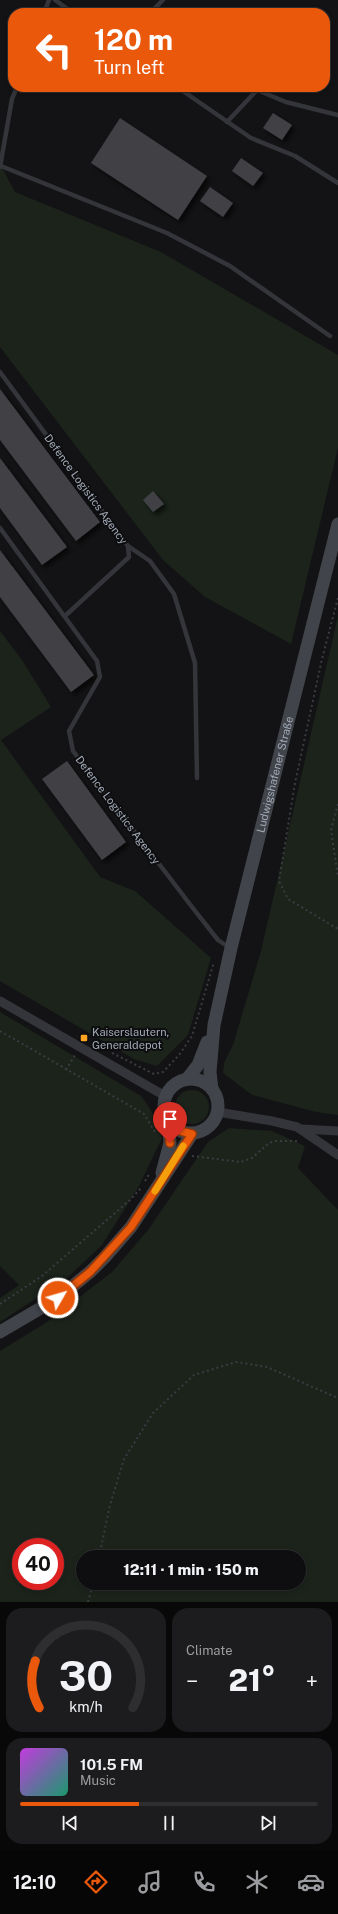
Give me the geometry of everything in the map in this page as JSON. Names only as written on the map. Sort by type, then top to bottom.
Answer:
[{"type":"street","name":"Ludwigshafener Straße","points":[[212,1089],[210,1072],[214,1026],[226,945],[338,524]]},
{"type":"street","points":[[0,1001],[165,1096]]},
{"type":"street","name":"Ludwigshafener Straße","points":[[187,1079],[198,1065],[214,1026]]},
{"type":"street","points":[[160,1180],[170,1143],[168,1122],[164,1111],[165,1096],[174,1085],[187,1079],[203,1082],[212,1089],[217,1100],[218,1112],[210,1126],[202,1131],[192,1134],[177,1130],[168,1122]]},
{"type":"street","points":[[218,1112],[272,1121],[302,1129],[338,1131]]},
{"type":"street","points":[[302,1129],[338,1155]]},
{"type":"street","points":[[0,1332],[58,1298],[90,1272],[131,1227],[160,1180],[192,1134]]},
{"type":"lane","points":[[55,0],[66,8]]},
{"type":"lane","points":[[155,8],[163,0]]},
{"type":"lane","points":[[15,92],[12,99],[0,166],[167,233],[230,266],[330,336]]},
{"type":"lane","points":[[184,92],[251,138],[295,156],[338,183]]},
{"type":"lane","points":[[227,122],[255,92]]},
{"type":"lane","points":[[262,92],[286,102],[338,115]]},
{"type":"lane","name":"Defence Logistics Agency","points":[[0,372],[128,546],[129,557],[64,616]]},
{"type":"lane","name":"Defence Logistics Agency","points":[[0,528],[97,661],[100,677],[69,731],[73,751],[226,945]]},
{"type":"lane","points":[[128,546],[150,561],[174,594],[196,663],[197,778]]},
{"type":"path","points":[[338,598],[322,659],[295,783],[279,881],[288,898],[338,929]]},
{"type":"path","points":[[338,804],[331,830],[338,877]]},
{"type":"path","points":[[112,1052],[154,1074],[163,1072],[179,1055],[192,1036],[226,945]]},
{"type":"path","points":[[0,1031],[144,1114],[157,1136]]},
{"type":"path","points":[[66,1070],[75,1055]]},
{"type":"path","points":[[190,1156],[241,1162],[252,1158],[269,1143],[275,1140],[299,1141],[302,1129]]},
{"type":"path","points":[[145,1181],[153,1168]]},
{"type":"path","points":[[0,1304],[42,1276],[130,1200],[141,1188]]},
{"type":"path","points":[[101,1550],[110,1505],[124,1459],[153,1413],[194,1375],[236,1362],[267,1367],[338,1398]]},
{"type":"path","points":[[88,1602],[91,1590]]},
{"type":"shaded area","points":[[0,164],[15,192],[161,252],[338,355],[338,448],[291,644],[205,597],[163,560],[0,347]]},
{"type":"shaded area","points":[[338,616],[338,1115],[316,1112],[252,1095],[223,1073],[224,1063],[233,1045],[261,951]]},
{"type":"shaded area","points":[[0,631],[22,660],[51,707],[1,740],[100,877],[135,891],[211,958],[188,1035],[157,1066],[134,1059],[0,981]]},
{"type":"shaded area","points":[[0,1012],[141,1096],[154,1116],[162,1138],[139,1186],[102,1245],[66,1279],[0,1322],[0,1298],[19,1285],[0,1266]]},
{"type":"shaded area","points":[[189,1090],[195,1090],[204,1095],[208,1101],[208,1113],[204,1119],[195,1124],[189,1124],[180,1119],[175,1110],[175,1104],[180,1095]]},
{"type":"shaded area","points":[[229,1128],[272,1131],[305,1146],[298,1168],[338,1210],[338,1602],[0,1602],[0,1351],[47,1322],[112,1272],[148,1230],[208,1142]]},
{"type":"building","points":[[273,113],[292,125],[282,140],[263,128]]},
{"type":"building","points":[[120,118],[207,176],[178,220],[91,163]]},
{"type":"building","points":[[241,158],[263,173],[253,186],[232,171]]},
{"type":"building","points":[[210,187],[233,203],[223,217],[200,201]]},
{"type":"building","points":[[0,389],[100,522],[76,541],[0,440]]},
{"type":"building","points":[[0,458],[67,547],[42,565],[0,508]]},
{"type":"building","points":[[153,491],[164,504],[153,512],[143,500]]},
{"type":"building","points":[[0,550],[94,675],[71,692],[0,597]]},
{"type":"building","points":[[67,761],[126,842],[102,860],[42,779]]},
{"type":"slow traffic","points":[[155,1191],[160,1180],[183,1146]]},
{"type":"place","name":"Kaiserslautern, Generaldepot","points":[[84,1038]]},
{"type":"route","points":[[58,1298],[90,1272],[118,1243],[146,1205],[160,1180],[192,1134],[177,1130],[168,1122],[170,1143]]}]
